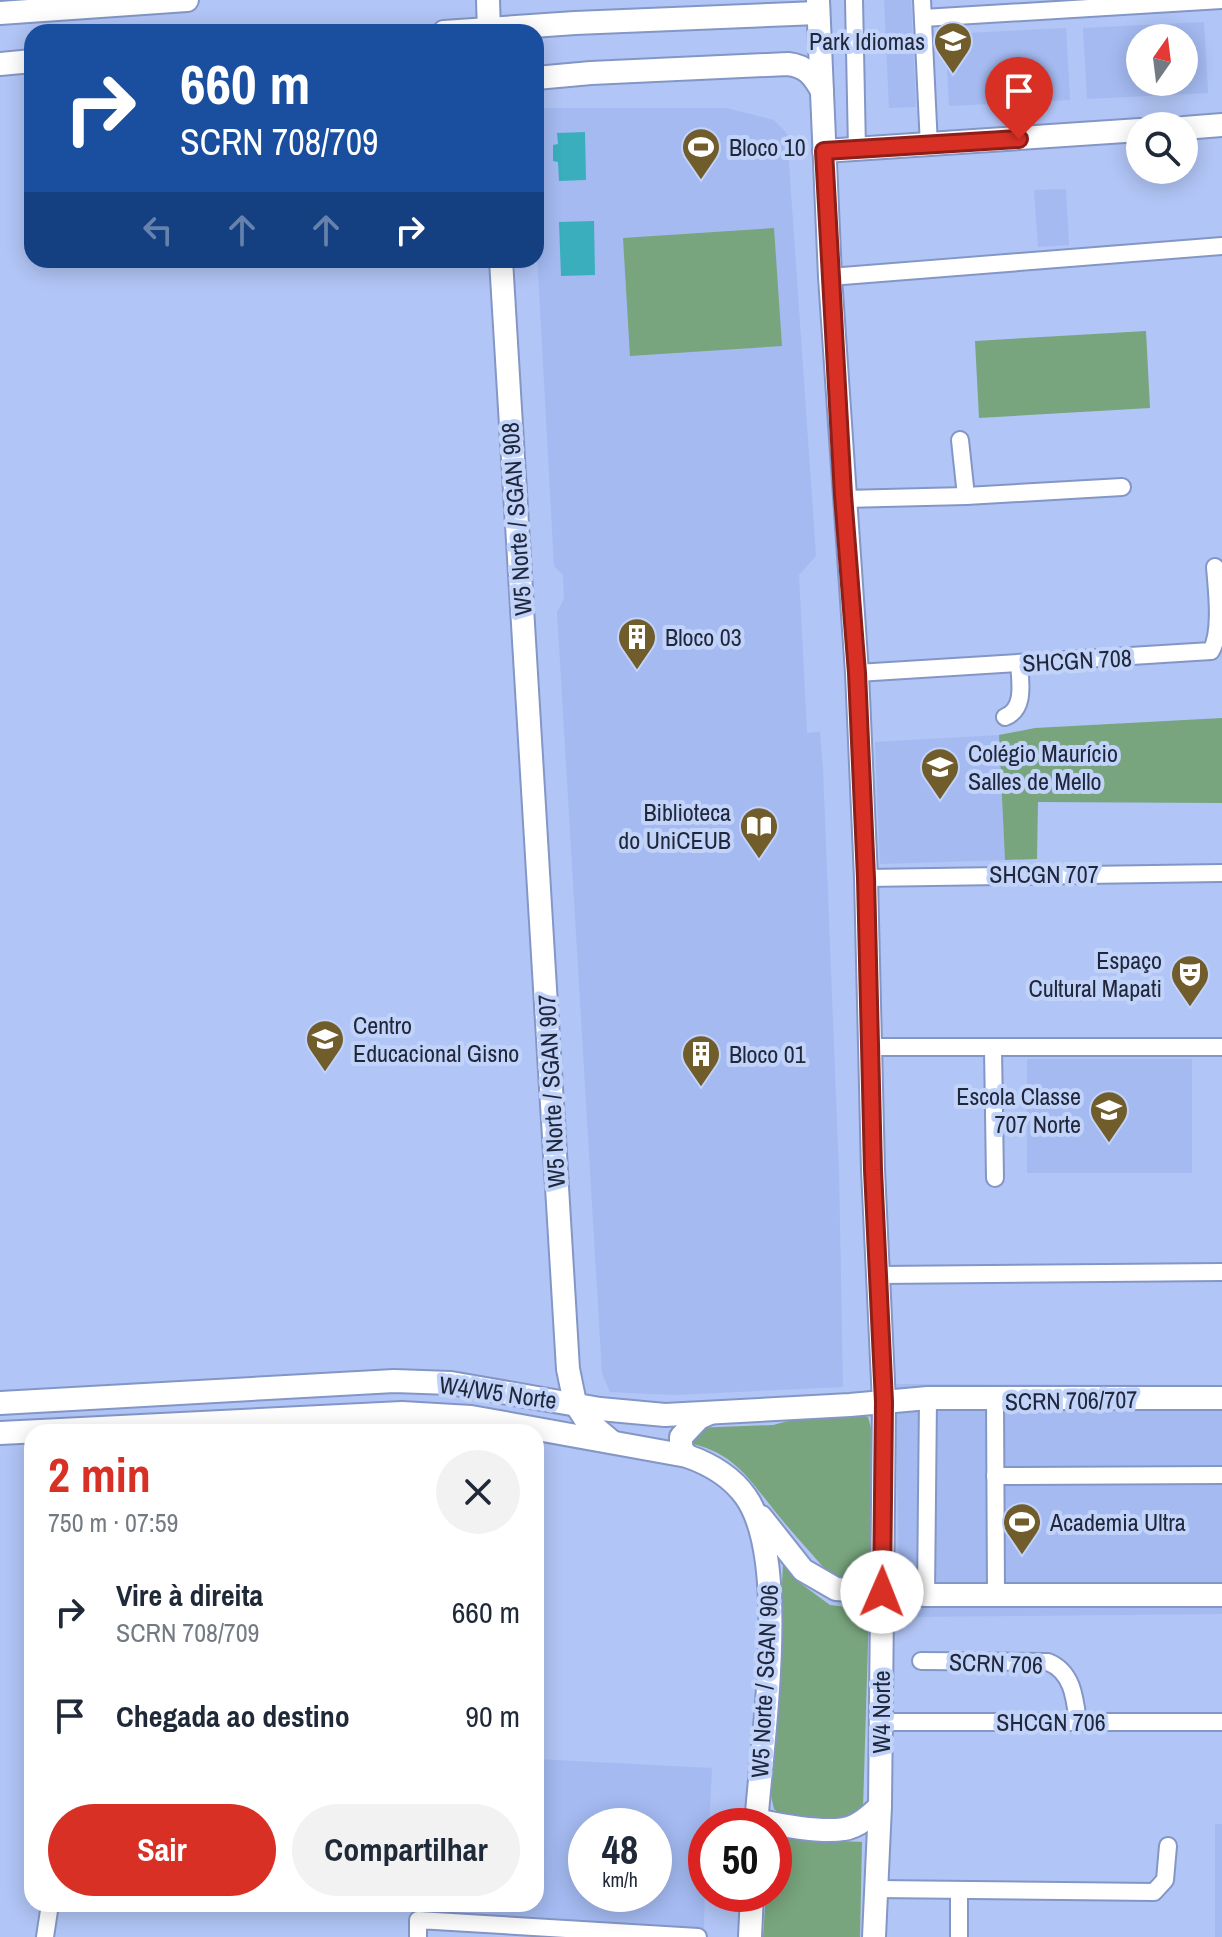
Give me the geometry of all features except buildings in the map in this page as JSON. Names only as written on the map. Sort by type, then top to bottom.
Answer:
[{"type":"main road","points":[[0,13],[187,0]]},
{"type":"main road","points":[[488,0],[489,24]]},
{"type":"main road","points":[[544,26],[818,6]]},
{"type":"main road","name":"W4 Norte","points":[[818,6],[830,277],[857,673],[884,1402],[880,1806],[874,1937]]},
{"type":"main road","points":[[0,64],[24,62]]},
{"type":"main road","points":[[544,77],[788,64],[811,73],[822,92]]},
{"type":"main road","points":[[1198,127],[1222,125]]},
{"type":"main road","points":[[824,151],[1126,131]]},
{"type":"main road","name":"W5 Norte / SGAN 908","points":[[501,268],[532,778]]},
{"type":"main road","name":"W5 Norte / SGAN 907","points":[[532,778],[568,1369],[575,1403]]},
{"type":"main road","name":"W4/W5 Norte","points":[[0,1403],[394,1381],[451,1383],[600,1409],[665,1415],[928,1398],[995,1398]]},
{"type":"main road","name":"SCRN 706/707","points":[[995,1398],[1222,1398]]},
{"type":"main road","points":[[575,1403],[586,1420],[612,1442]]},
{"type":"main road","points":[[687,1456],[681,1448],[681,1437],[699,1418],[711,1412]]},
{"type":"main road","name":"W4/W5 Norte","points":[[181,1424],[402,1413],[471,1417],[510,1424]]},
{"type":"main road","name":"W4/W5 Norte","points":[[544,1430],[612,1442]]},
{"type":"main road","name":"W4/W5 Norte","points":[[0,1433],[24,1432]]},
{"type":"main road","name":"W5 Norte / SGAN 906","points":[[612,1442],[687,1456],[718,1470],[748,1500],[768,1564],[769,1596],[768,1676],[757,1808]]},
{"type":"main road","points":[[748,1500],[803,1570],[836,1589],[926,1595],[1222,1595]]},
{"type":"main road","points":[[792,1827],[844,1829],[864,1821],[880,1806]]},
{"type":"main road","points":[[750,1937],[751,1912]]},
{"type":"street","points":[[854,0],[857,149]]},
{"type":"street","points":[[922,0],[929,146]]},
{"type":"street","points":[[923,18],[1222,0]]},
{"type":"street","points":[[830,277],[1222,246]]},
{"type":"street","points":[[960,440],[966,496]]},
{"type":"street","points":[[844,499],[1122,487]]},
{"type":"street","name":"SHCGN 708","points":[[857,673],[1211,651],[1216,647],[1220,633],[1215,567]]},
{"type":"street","points":[[1005,717],[1015,711],[1020,702],[1019,663]]},
{"type":"street","name":"SHCGN 707","points":[[866,878],[1222,873]]},
{"type":"street","points":[[869,1047],[1222,1047]]},
{"type":"street","points":[[993,1048],[995,1178]]},
{"type":"street","points":[[879,1275],[1222,1272]]},
{"type":"street","points":[[926,1595],[928,1398]]},
{"type":"street","name":"SCRN 706/707","points":[[995,1398],[996,1595]]},
{"type":"street","points":[[995,1476],[1222,1475]]},
{"type":"street","name":"SCRN 706","points":[[921,1661],[1048,1662],[1060,1669],[1073,1690],[1078,1723]]},
{"type":"street","name":"SHCGN 706","points":[[881,1722],[1222,1722]]},
{"type":"street","points":[[876,1889],[1154,1892],[1165,1880],[1168,1846]]},
{"type":"street","points":[[959,1891],[959,1937]]},
{"type":"street","points":[[45,1937],[49,1912]]},
{"type":"street","points":[[418,1937],[418,1920],[698,1937]]},
{"type":"shaded area","points":[[884,0],[911,0],[916,107],[889,108]]},
{"type":"shaded area","points":[[1204,22],[1208,93],[1198,93],[1198,24],[1164,24]]},
{"type":"shaded area","points":[[1126,26],[1126,96],[1148,96],[1087,99],[1083,28]]},
{"type":"shaded area","points":[[1066,28],[1070,100],[949,106],[945,34]]},
{"type":"shaded area","points":[[544,108],[726,108],[774,120],[787,134],[816,556],[799,575],[807,733],[820,732],[823,770],[839,1172],[843,1387],[673,1395],[610,1392],[602,1373],[557,612],[564,599],[563,575],[554,566],[538,268],[544,268]]},
{"type":"shaded area","points":[[585,132],[586,180],[559,181],[558,162],[553,161],[553,145],[558,144],[557,133]]},
{"type":"shaded area","points":[[1066,189],[1069,245],[1038,247],[1034,190]]},
{"type":"shaded area","points":[[594,221],[595,275],[561,276],[559,222]]},
{"type":"shaded area","points":[[774,228],[782,346],[630,356],[623,238]]},
{"type":"shaded area","points":[[1146,331],[1150,408],[979,418],[975,341]]},
{"type":"shaded area","points":[[1222,718],[1222,803],[1038,802],[1037,859],[1005,860],[999,735],[1035,728]]},
{"type":"shaded area","name":"Colégio Maurício Salles de Mello","points":[[999,735],[1005,860],[880,864],[875,742]]},
{"type":"shaded area","name":"Escola Classe 707 Norte","points":[[1027,1059],[1192,1059],[1192,1173],[1027,1173]]},
{"type":"shaded area","points":[[895,1384],[1222,1385],[1222,1614],[900,1617]]},
{"type":"shaded area","points":[[858,1414],[868,1417],[871,1428],[870,1575],[856,1581],[831,1576],[748,1478],[728,1459],[684,1442],[692,1428],[773,1425],[811,1415]]},
{"type":"shaded area","points":[[783,1565],[800,1583],[830,1605],[869,1610],[863,1809],[843,1821],[792,1819],[792,1808],[774,1808],[771,1796]]},
{"type":"shaded area","points":[[544,1759],[712,1768],[710,1808],[688,1808],[688,1912],[704,1912],[704,1928],[407,1912],[544,1912]]},
{"type":"shaded area","points":[[1215,1824],[1222,1824],[1222,1937],[1215,1937]]},
{"type":"shaded area","points":[[792,1839],[862,1842],[860,1937],[763,1937],[765,1912],[792,1912]]},
{"type":"place","name":"Park Idiomas","points":[[953,75]]},
{"type":"place","name":"Bloco 10","points":[[701,181]]},
{"type":"place","name":"Bloco 03","points":[[637,671]]},
{"type":"place","name":"Colégio Maurício Salles de Mello","points":[[940,801]]},
{"type":"place","name":"Biblioteca do UniCEUB","points":[[759,860]]},
{"type":"place","name":"Espaço Cultural Mapati","points":[[1190,1008]]},
{"type":"place","name":"Centro Educacional Gisno","points":[[325,1073]]},
{"type":"place","name":"Bloco 01","points":[[701,1088]]},
{"type":"place","name":"Escola Classe 707 Norte","points":[[1109,1144]]},
{"type":"place","name":"Academia Ultra","points":[[1022,1556]]},
{"type":"route","points":[[882,1592],[884,1402],[873,1170],[866,878],[857,673],[843,495],[824,151],[1019,139]]}]
